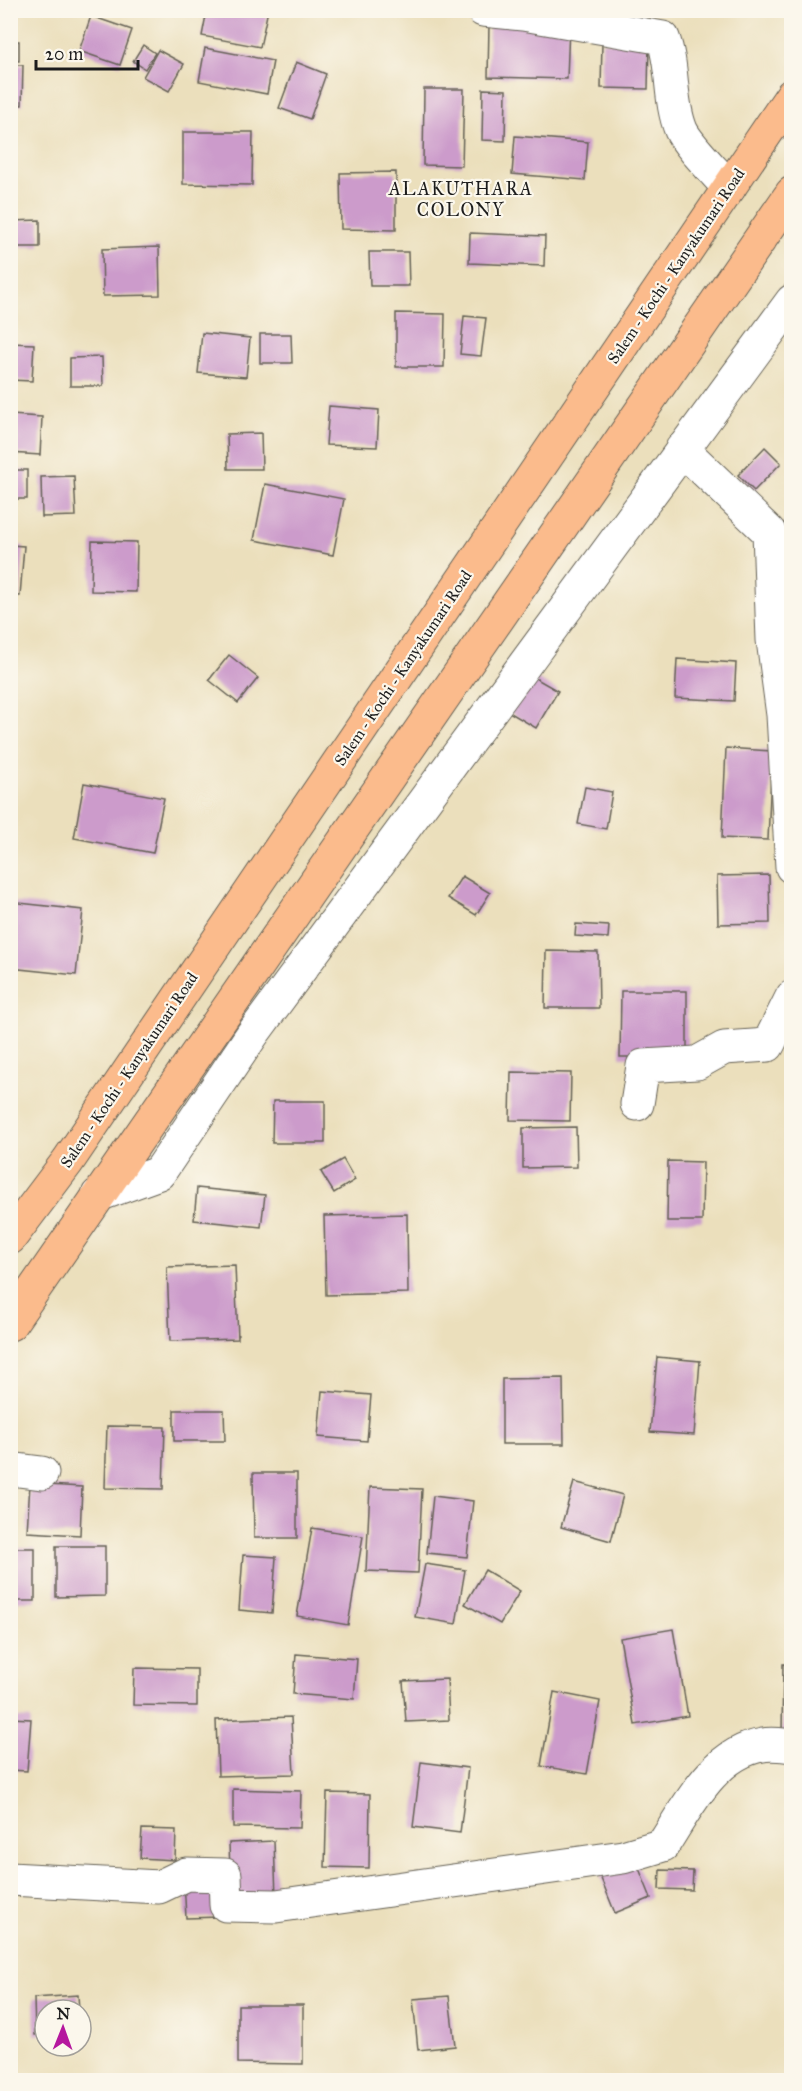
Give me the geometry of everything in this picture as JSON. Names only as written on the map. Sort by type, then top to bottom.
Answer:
[{"type":"highway","name":"Salem - Kochi - Kanyakumari Road","points":[[10,1238],[68,1161],[792,95]]},
{"type":"highway","points":[[10,1324],[792,193]]},
{"type":"street","points":[[483,10],[523,14],[663,39],[669,53],[669,78],[681,131],[729,188]]},
{"type":"street","points":[[98,1196],[159,1173],[259,1025],[682,448],[792,302]]},
{"type":"street","points":[[682,448],[769,532],[772,640],[783,715],[792,867]]},
{"type":"street","points":[[637,1104],[643,1066],[697,1063],[724,1048],[768,1045],[792,997]]},
{"type":"street","points":[[10,1469],[42,1473]]},
{"type":"street","points":[[10,1879],[159,1887],[186,1874],[225,1875],[226,1905],[276,1906],[623,1857],[663,1845],[693,1797],[735,1755],[763,1745],[792,1746]]},
{"type":"building","points":[[207,10],[268,10],[260,47],[202,36]]},
{"type":"building","points":[[91,16],[132,30],[120,65],[79,51]]},
{"type":"building","points":[[489,24],[569,26],[567,79],[488,77]]},
{"type":"building","points":[[10,41],[19,41],[19,61],[10,61]]},
{"type":"building","points":[[602,42],[649,43],[648,89],[601,88]]},
{"type":"building","points":[[143,45],[155,53],[145,69],[133,61]]},
{"type":"building","points":[[205,48],[273,61],[267,94],[199,81]]},
{"type":"building","points":[[158,50],[184,64],[169,91],[143,77]]},
{"type":"building","points":[[296,62],[326,74],[310,119],[279,108]]},
{"type":"building","points":[[10,65],[23,65],[22,105],[10,105]]},
{"type":"building","points":[[424,89],[464,89],[462,166],[423,165]]},
{"type":"building","points":[[483,89],[506,90],[505,141],[482,140]]},
{"type":"building","points":[[183,132],[253,132],[252,185],[183,184]]},
{"type":"building","points":[[515,136],[588,142],[585,180],[512,174]]},
{"type":"building","points":[[396,172],[396,230],[341,229],[340,173]]},
{"type":"building","points":[[40,220],[40,247],[10,247],[10,221]]},
{"type":"building","points":[[470,233],[545,236],[544,266],[469,263]]},
{"type":"building","points":[[159,247],[160,295],[103,296],[102,249]]},
{"type":"building","points":[[369,252],[408,252],[409,286],[370,286]]},
{"type":"building","points":[[396,313],[445,314],[444,367],[396,367]]},
{"type":"building","points":[[464,316],[486,318],[481,356],[460,354]]},
{"type":"building","points":[[202,333],[250,338],[246,377],[198,373]]},
{"type":"building","points":[[260,334],[291,334],[292,363],[260,363]]},
{"type":"building","points":[[10,343],[34,344],[32,381],[10,380]]},
{"type":"building","points":[[102,357],[103,386],[70,386],[70,358]]},
{"type":"building","points":[[329,406],[379,410],[377,447],[326,445]]},
{"type":"building","points":[[10,415],[42,417],[40,455],[10,453]]},
{"type":"building","points":[[261,433],[262,469],[228,469],[227,434]]},
{"type":"building","points":[[765,447],[781,463],[754,491],[738,475]]},
{"type":"building","points":[[10,470],[27,470],[27,499],[10,499]]},
{"type":"building","points":[[74,476],[76,516],[42,517],[41,477]]},
{"type":"building","points":[[265,484],[344,499],[333,555],[254,540]]},
{"type":"building","points":[[785,522],[792,523],[792,577],[781,576]]},
{"type":"building","points":[[92,541],[137,542],[136,592],[91,591]]},
{"type":"building","points":[[10,545],[24,546],[20,596],[10,596]]},
{"type":"building","points":[[229,655],[258,678],[238,703],[209,680]]},
{"type":"building","points":[[677,659],[736,663],[734,701],[675,698]]},
{"type":"building","points":[[530,675],[558,691],[536,728],[509,712]]},
{"type":"building","points":[[726,748],[772,751],[768,840],[722,838]]},
{"type":"building","points":[[84,783],[164,798],[153,853],[74,838]]},
{"type":"building","points":[[585,787],[612,792],[606,829],[578,824]]},
{"type":"building","points":[[769,875],[770,923],[718,924],[717,876]]},
{"type":"building","points":[[462,876],[490,893],[476,915],[448,898]]},
{"type":"building","points":[[10,902],[83,910],[76,975],[10,968]]},
{"type":"building","points":[[576,924],[609,926],[608,938],[575,936]]},
{"type":"building","points":[[546,951],[598,952],[599,1008],[545,1008]]},
{"type":"building","points":[[621,991],[687,991],[687,1057],[620,1057]]},
{"type":"building","points":[[511,1072],[571,1073],[570,1121],[510,1120]]},
{"type":"building","points":[[273,1101],[325,1101],[325,1143],[272,1143]]},
{"type":"building","points":[[576,1127],[577,1167],[523,1168],[523,1128]]},
{"type":"building","points":[[343,1159],[355,1180],[334,1193],[321,1172]]},
{"type":"building","points":[[668,1161],[703,1162],[702,1221],[667,1221]]},
{"type":"building","points":[[197,1188],[265,1195],[261,1227],[194,1220]]},
{"type":"building","points":[[407,1214],[408,1293],[326,1295],[324,1216]]},
{"type":"building","points":[[235,1265],[238,1339],[170,1341],[167,1267]]},
{"type":"building","points":[[657,1357],[700,1361],[694,1435],[650,1432]]},
{"type":"building","points":[[563,1378],[564,1444],[502,1444],[502,1379]]},
{"type":"building","points":[[322,1391],[371,1395],[367,1441],[318,1437]]},
{"type":"building","points":[[174,1410],[224,1410],[225,1441],[174,1441]]},
{"type":"building","points":[[107,1426],[165,1427],[163,1489],[105,1488]]},
{"type":"building","points":[[253,1473],[297,1473],[297,1538],[254,1538]]},
{"type":"building","points":[[574,1482],[623,1495],[611,1541],[561,1527]]},
{"type":"building","points":[[30,1484],[82,1487],[80,1535],[27,1532]]},
{"type":"building","points":[[370,1487],[422,1489],[418,1573],[366,1571]]},
{"type":"building","points":[[433,1496],[473,1501],[467,1557],[427,1553]]},
{"type":"building","points":[[312,1528],[363,1536],[348,1625],[297,1616]]},
{"type":"building","points":[[56,1546],[105,1546],[105,1596],[56,1597]]},
{"type":"building","points":[[10,1548],[35,1548],[35,1601],[10,1601]]},
{"type":"building","points":[[243,1555],[276,1557],[272,1613],[239,1610]]},
{"type":"building","points":[[425,1564],[465,1570],[456,1624],[415,1617]]},
{"type":"building","points":[[485,1570],[520,1591],[500,1624],[465,1604]]},
{"type":"building","points":[[673,1629],[688,1716],[635,1725],[620,1638]]},
{"type":"building","points":[[296,1654],[357,1659],[354,1699],[293,1694]]},
{"type":"building","points":[[783,1664],[792,1664],[792,1734],[782,1734]]},
{"type":"building","points":[[134,1668],[197,1669],[197,1706],[133,1705]]},
{"type":"building","points":[[447,1679],[449,1720],[406,1722],[403,1681]]},
{"type":"building","points":[[554,1692],[600,1701],[587,1774],[541,1766]]},
{"type":"building","points":[[291,1717],[294,1774],[218,1776],[216,1720]]},
{"type":"building","points":[[10,1718],[31,1719],[27,1771],[10,1770]]},
{"type":"building","points":[[421,1762],[468,1768],[460,1833],[413,1827]]},
{"type":"building","points":[[233,1789],[301,1791],[300,1828],[233,1827]]},
{"type":"building","points":[[327,1793],[370,1794],[369,1868],[325,1867]]},
{"type":"building","points":[[142,1829],[176,1830],[175,1860],[140,1858]]},
{"type":"building","points":[[274,1841],[276,1897],[231,1899],[229,1843]]},
{"type":"building","points":[[636,1861],[651,1898],[615,1913],[600,1876]]},
{"type":"building","points":[[660,1870],[693,1871],[692,1890],[659,1889]]},
{"type":"building","points":[[218,1878],[220,1917],[186,1918],[184,1879]]},
{"type":"building","points":[[78,1995],[78,1998],[34,1998]]},
{"type":"building","points":[[449,1996],[455,2046],[418,2050],[413,1999]]},
{"type":"building","points":[[238,2005],[303,2005],[303,2064],[238,2063]]},
{"type":"district","name":"ALAKUTHARA COLONY","points":[[461,199]]}]
